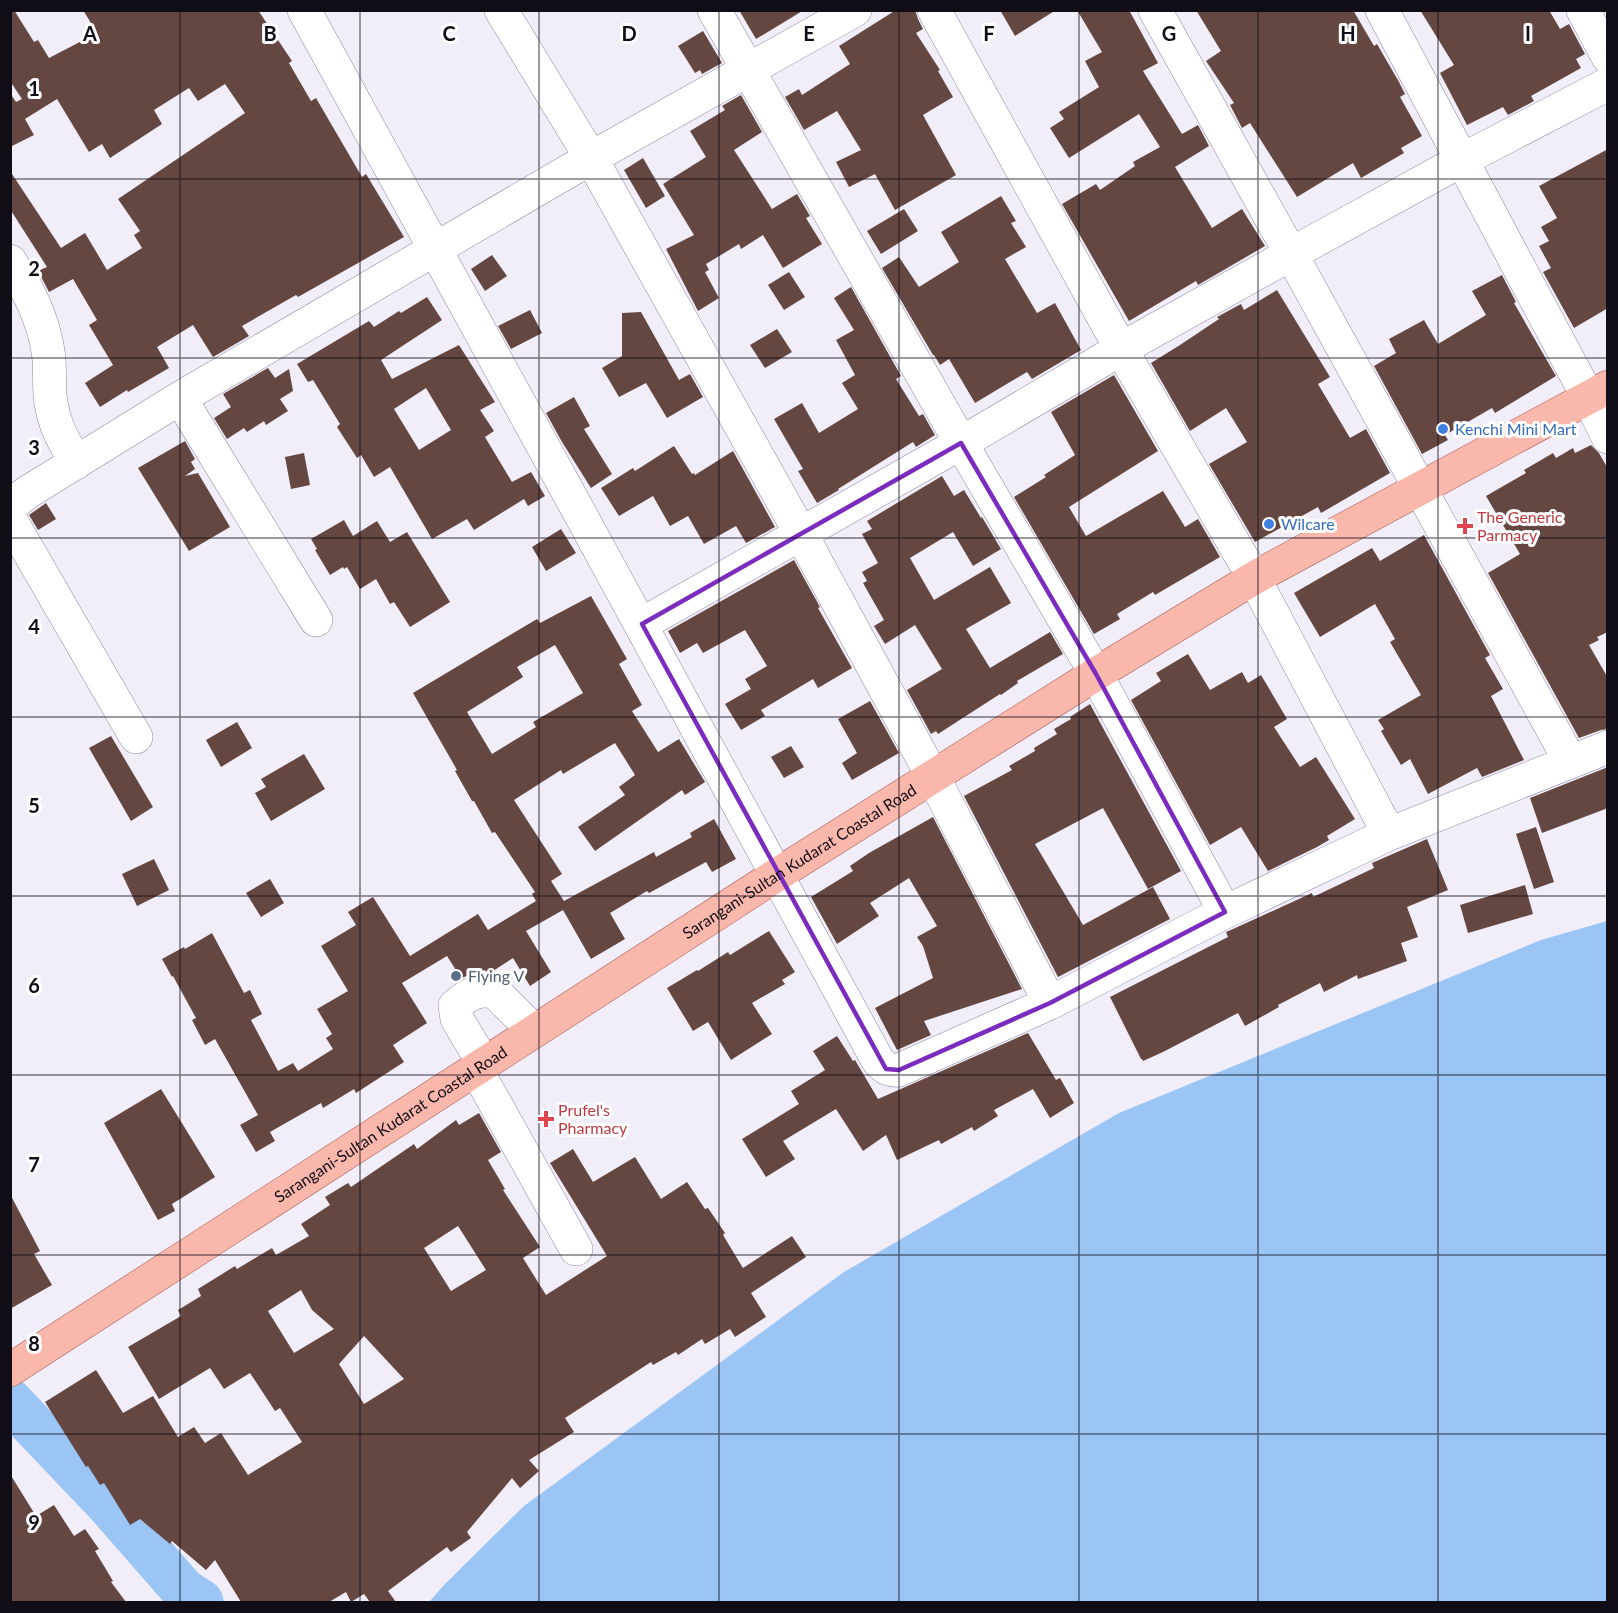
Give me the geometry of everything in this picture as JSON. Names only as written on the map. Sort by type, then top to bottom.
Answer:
[{"type":"main road","name":"Sarangani-Sultan Kudarat Coastal Road","points":[[10,1370],[778,874],[1096,674],[1254,578],[1598,392]]},
{"type":"street","points":[[304,10],[434,250],[642,624],[877,1059],[886,1069],[899,1070],[1050,1003],[1225,912],[1389,834],[1608,747]]},
{"type":"street","points":[[501,10],[591,158],[801,534],[933,777],[1050,1003]]},
{"type":"street","points":[[714,10],[961,443],[1096,674],[1225,912]]},
{"type":"street","points":[[10,506],[28,492],[180,398],[591,158],[855,10]]},
{"type":"street","points":[[934,10],[1121,349],[1254,578],[1389,834]]},
{"type":"street","points":[[1155,10],[1570,761]]},
{"type":"street","points":[[1382,10],[1462,160],[1598,392],[1608,437]]},
{"type":"street","points":[[1583,10],[1608,57]]},
{"type":"street","points":[[642,624],[961,443],[1121,349],[1462,160],[1608,84]]},
{"type":"street","points":[[10,261],[26,286],[40,318],[48,352],[51,402],[58,431],[76,463]]},
{"type":"street","points":[[180,398],[316,620]]},
{"type":"street","points":[[10,519],[136,736]]},
{"type":"street","points":[[534,1031],[496,993],[488,990],[468,995],[455,1006],[457,1019],[480,1066],[576,1249]]},
{"type":"highlighted area","points":[[961,443],[1096,674],[1225,912],[1050,1003],[899,1070],[886,1069],[642,624]]},
{"type":"water","points":[[1607,921],[1607,1602],[429,1602],[524,1506],[844,1272],[1119,1113],[1541,940]]},
{"type":"building","points":[[10,10],[14,10],[34,42],[38,40],[49,58],[97,33],[83,10],[258,10],[292,61],[289,63],[311,101],[316,98],[362,177],[366,174],[404,237],[242,326],[249,336],[213,357],[193,325],[157,347],[169,368],[100,407],[85,383],[113,365],[89,325],[97,320],[73,279],[49,292],[38,271],[47,267],[10,209],[10,171],[61,248],[85,233],[107,270],[142,248],[134,235],[140,231],[118,199],[245,113],[225,84],[198,101],[189,88],[154,110],[162,124],[110,158],[102,144],[89,152],[57,99],[25,119],[34,135],[10,147],[10,93],[16,102],[22,99],[10,81]]},
{"type":"building","points":[[739,10],[804,10],[756,39]]},
{"type":"building","points":[[896,10],[915,10],[923,29],[916,33],[940,70],[938,71],[953,97],[923,115],[956,175],[895,210],[875,174],[849,187],[836,162],[861,150],[837,111],[804,130],[785,97],[799,89],[802,95],[850,64],[839,46]]},
{"type":"building","points":[[1000,10],[1056,10],[1015,36]]},
{"type":"building","points":[[1077,10],[1129,10],[1158,63],[1143,71],[1182,134],[1198,125],[1209,146],[1175,167],[1212,228],[1242,209],[1265,246],[1198,285],[1196,281],[1129,321],[1062,204],[1096,184],[1100,190],[1135,166],[1133,162],[1160,147],[1139,114],[1069,158],[1050,128],[1064,119],[1059,112],[1099,87],[1085,61],[1102,52]]},
{"type":"building","points":[[1196,10],[1353,10],[1374,46],[1377,44],[1399,82],[1405,94],[1400,97],[1422,136],[1401,148],[1404,153],[1361,178],[1353,163],[1297,197],[1250,123],[1242,128],[1230,105],[1234,103],[1206,61],[1221,51]]},
{"type":"building","points":[[1420,10],[1549,10],[1560,29],[1569,24],[1585,54],[1576,59],[1581,68],[1531,96],[1534,101],[1508,115],[1503,107],[1467,125],[1440,73],[1454,65]]},
{"type":"building","points":[[703,31],[722,63],[702,74],[700,70],[695,73],[678,46]]},
{"type":"building","points":[[741,95],[762,132],[734,150],[772,209],[797,194],[810,216],[806,218],[822,244],[783,268],[763,235],[741,249],[739,244],[706,264],[709,270],[705,272],[719,298],[698,311],[666,249],[694,235],[663,184],[706,157],[690,131],[725,110],[722,106]]},
{"type":"building","points":[[1608,149],[1608,308],[1574,328],[1543,272],[1551,268],[1539,246],[1549,241],[1541,227],[1557,218],[1539,186]]},
{"type":"building","points":[[643,158],[665,196],[646,208],[624,170]]},
{"type":"building","points":[[1001,196],[1016,221],[1011,223],[1026,247],[1005,259],[1037,313],[1055,303],[1081,350],[1032,379],[1027,372],[975,403],[949,359],[940,365],[933,355],[882,268],[899,257],[919,287],[959,262],[941,232]]},
{"type":"building","points":[[904,209],[918,231],[881,254],[867,231]]},
{"type":"building","points":[[492,255],[507,276],[485,291],[471,269]]},
{"type":"building","points":[[789,272],[805,297],[784,310],[768,285]]},
{"type":"building","points":[[1502,275],[1516,302],[1514,303],[1556,376],[1495,413],[1492,408],[1445,435],[1448,440],[1422,454],[1374,366],[1396,353],[1389,339],[1424,320],[1438,344],[1486,315],[1472,291]]},
{"type":"building","points":[[851,287],[901,376],[896,379],[919,416],[923,414],[935,435],[916,447],[913,442],[817,503],[798,471],[803,469],[774,419],[802,403],[819,433],[858,409],[842,383],[855,375],[836,340],[854,330],[834,298]]},
{"type":"building","points":[[1277,290],[1330,377],[1318,384],[1350,438],[1366,429],[1390,473],[1321,513],[1318,507],[1255,542],[1209,464],[1247,442],[1226,408],[1190,431],[1151,363],[1219,319],[1217,317],[1241,304],[1244,310]]},
{"type":"building","points":[[427,297],[442,320],[381,360],[392,379],[459,345],[495,402],[480,410],[494,431],[485,437],[512,482],[531,472],[545,496],[528,506],[524,499],[474,530],[467,519],[432,539],[390,467],[374,477],[361,455],[357,458],[337,427],[340,424],[313,380],[308,382],[297,364],[369,321],[374,327],[399,311],[401,313]],"holes":[[[426,388],[451,430],[419,450],[394,409]]]},
{"type":"building","points":[[530,310],[542,333],[511,349],[498,326]]},
{"type":"building","points":[[641,312],[679,380],[690,374],[703,397],[667,418],[646,383],[619,397],[602,368],[622,356],[622,313]]},
{"type":"building","points":[[777,329],[792,352],[765,368],[750,345]]},
{"type":"building","points":[[268,368],[275,378],[289,369],[293,391],[280,399],[288,411],[266,425],[264,421],[247,432],[244,428],[227,439],[214,418],[231,407],[223,394]]},
{"type":"building","points":[[1114,375],[1158,451],[1069,507],[1086,536],[1163,491],[1185,527],[1198,519],[1220,557],[1155,595],[1153,592],[1117,614],[1120,619],[1094,634],[1014,497],[1075,455],[1051,412]]},
{"type":"building","points":[[574,397],[590,426],[584,429],[612,474],[591,488],[546,413]]},
{"type":"building","points":[[185,441],[195,459],[191,462],[195,469],[185,476],[198,473],[230,527],[189,551],[138,468]]},
{"type":"building","points":[[1591,445],[1599,453],[1608,469],[1608,632],[1597,637],[1599,640],[1589,645],[1608,678],[1608,729],[1579,738],[1488,573],[1520,554],[1486,496],[1526,473],[1524,470],[1553,453],[1556,458],[1573,448],[1575,453]]},
{"type":"building","points":[[674,446],[692,474],[695,475],[733,451],[775,527],[746,543],[736,526],[704,544],[688,516],[670,526],[653,496],[619,516],[601,488],[633,468],[635,471]]},
{"type":"building","points":[[304,453],[310,485],[291,489],[285,457]]},
{"type":"building","points":[[942,476],[954,496],[964,490],[1001,549],[973,566],[953,532],[910,558],[934,600],[990,567],[1011,603],[966,629],[990,668],[1050,632],[1063,654],[1017,681],[1018,683],[1001,695],[938,734],[936,731],[931,734],[907,690],[942,669],[915,625],[885,644],[874,626],[884,620],[863,583],[867,581],[862,572],[878,563],[862,534],[872,529],[867,521]]},
{"type":"building","points":[[46,503],[56,519],[38,530],[29,515]]},
{"type":"building","points":[[344,520],[353,536],[377,521],[390,542],[407,532],[450,602],[410,627],[394,602],[390,604],[376,579],[360,589],[347,567],[330,575],[311,539]]},
{"type":"building","points":[[561,529],[576,553],[546,571],[532,547]]},
{"type":"building","points":[[1424,535],[1490,655],[1485,658],[1503,689],[1491,696],[1524,760],[1482,777],[1477,768],[1428,794],[1410,759],[1401,765],[1381,731],[1384,729],[1378,720],[1421,695],[1390,642],[1395,639],[1375,604],[1320,637],[1294,593],[1372,548],[1380,561]]},
{"type":"building","points":[[794,560],[852,668],[818,688],[813,679],[761,710],[765,716],[741,730],[725,704],[751,689],[745,679],[767,666],[745,630],[703,653],[697,643],[680,653],[668,631]]},
{"type":"building","points":[[591,596],[627,659],[619,664],[642,705],[632,711],[658,752],[679,739],[705,782],[685,795],[682,790],[595,851],[578,827],[625,795],[619,787],[635,775],[615,743],[563,774],[561,770],[514,800],[562,874],[551,881],[564,901],[654,852],[656,857],[692,837],[690,833],[714,819],[736,859],[712,872],[706,862],[649,893],[647,891],[610,913],[625,939],[591,959],[563,910],[526,931],[551,972],[530,986],[513,958],[490,973],[485,970],[461,978],[447,956],[402,983],[427,1023],[393,1045],[404,1062],[356,1093],[354,1089],[323,1108],[321,1103],[270,1132],[275,1141],[256,1152],[240,1125],[258,1115],[215,1039],[205,1045],[192,1020],[196,1018],[162,959],[212,933],[244,993],[250,990],[262,1014],[251,1020],[278,1071],[293,1063],[298,1071],[333,1049],[326,1038],[332,1034],[317,1009],[348,991],[321,946],[356,925],[348,912],[373,897],[410,956],[478,914],[488,930],[536,901],[532,894],[535,892],[472,801],[413,693],[537,619],[540,623]],"holes":[[[555,645],[583,693],[533,722],[536,727],[492,754],[467,712],[523,677],[517,667]]]},
{"type":"building","points":[[1188,654],[1210,690],[1242,672],[1248,683],[1261,675],[1287,719],[1274,727],[1300,767],[1316,757],[1355,819],[1327,836],[1329,840],[1268,871],[1241,827],[1210,845],[1131,700],[1161,681],[1156,673]]},
{"type":"building","points":[[870,701],[899,753],[852,780],[842,763],[857,753],[838,719]]},
{"type":"building","points":[[1090,704],[1181,871],[1148,889],[1103,808],[1035,844],[1083,925],[1153,887],[1170,919],[1058,977],[964,796],[1012,770],[1009,766],[1035,751],[1034,748],[1057,734],[1054,729]]},
{"type":"building","points":[[237,722],[252,748],[221,767],[206,740]]},
{"type":"building","points":[[111,736],[153,807],[131,821],[89,748]]},
{"type":"building","points":[[791,746],[804,767],[784,778],[771,757]]},
{"type":"building","points":[[304,754],[325,789],[271,821],[255,793],[266,787],[261,779]]},
{"type":"building","points":[[1608,767],[1608,808],[1542,833],[1530,798]]},
{"type":"building","points":[[933,817],[1022,989],[924,1021],[931,1035],[897,1050],[875,1008],[933,978],[923,946],[917,937],[937,926],[909,878],[870,903],[879,916],[837,944],[811,897],[853,871],[850,866],[869,853]]},
{"type":"building","points":[[1536,827],[1554,882],[1534,889],[1516,834]]},
{"type":"building","points":[[1427,839],[1448,890],[1407,907],[1418,937],[1401,943],[1407,961],[1358,979],[1357,975],[1324,992],[1320,983],[1278,1005],[1279,1007],[1245,1026],[1238,1013],[1163,1052],[1143,1061],[1141,1059],[1110,997],[1228,937],[1226,932],[1312,893],[1313,897],[1374,868],[1372,863]]},
{"type":"building","points":[[154,859],[169,890],[137,906],[122,874]]},
{"type":"building","points":[[270,879],[284,903],[261,917],[246,893]]},
{"type":"building","points":[[1525,885],[1533,914],[1468,933],[1460,905]]},
{"type":"building","points":[[769,931],[795,972],[782,980],[785,984],[752,1003],[772,1034],[731,1060],[708,1022],[693,1031],[667,988],[728,952],[730,955]]},
{"type":"building","points":[[1028,1033],[1056,1080],[1060,1078],[1074,1103],[1050,1118],[1033,1089],[994,1110],[998,1116],[974,1131],[972,1127],[941,1144],[939,1140],[897,1160],[886,1135],[863,1151],[836,1109],[783,1141],[795,1159],[766,1177],[742,1139],[799,1104],[791,1091],[825,1070],[813,1051],[837,1036],[853,1061],[855,1060],[878,1099]]},
{"type":"building","points":[[161,1089],[215,1177],[172,1204],[175,1211],[158,1220],[104,1123]]},
{"type":"building","points":[[479,1113],[501,1152],[488,1160],[505,1189],[503,1190],[540,1247],[523,1258],[546,1295],[607,1256],[550,1163],[573,1149],[593,1182],[635,1157],[661,1199],[687,1182],[725,1233],[723,1235],[743,1268],[792,1236],[806,1257],[751,1293],[766,1317],[735,1337],[730,1329],[705,1344],[702,1339],[678,1355],[676,1352],[653,1365],[651,1362],[565,1418],[574,1432],[529,1460],[539,1471],[520,1488],[512,1478],[467,1532],[471,1538],[451,1552],[447,1547],[388,1591],[396,1602],[370,1602],[364,1594],[351,1602],[346,1592],[329,1602],[241,1602],[215,1560],[206,1570],[172,1541],[170,1544],[140,1519],[130,1525],[104,1483],[100,1485],[88,1466],[86,1467],[45,1402],[96,1370],[123,1413],[153,1396],[178,1437],[194,1427],[205,1443],[221,1433],[248,1475],[302,1442],[280,1408],[275,1411],[250,1373],[224,1389],[210,1368],[159,1399],[128,1347],[181,1316],[178,1310],[201,1296],[198,1289],[235,1266],[237,1269],[272,1248],[276,1255],[309,1236],[301,1224],[330,1205],[325,1197],[348,1183],[351,1187],[414,1144],[417,1149],[456,1120],[459,1125]],"holes":[[[458,1226],[486,1270],[451,1291],[424,1248]],[[301,1290],[312,1310],[334,1329],[294,1353],[268,1311]],[[364,1336],[404,1379],[364,1404],[339,1364]]]},
{"type":"building","points":[[10,1194],[40,1251],[34,1254],[52,1285],[10,1309]]},
{"type":"building","points":[[10,1474],[36,1516],[54,1505],[74,1536],[85,1529],[99,1549],[95,1551],[113,1581],[111,1582],[126,1602],[10,1602]]},
{"type":"waterway","points":[[10,1401],[108,1504],[184,1591],[201,1602]]},
{"type":"place","name":"Kenchi Mini Mart","points":[[1443,429]]},
{"type":"place","name":"Wilcare","points":[[1269,524]]},
{"type":"place","name":"The Generic Parmacy","points":[[1465,526]]},
{"type":"place","name":"Flying V","points":[[456,976]]},
{"type":"place","name":"Prufel's Pharmacy","points":[[546,1119]]}]
